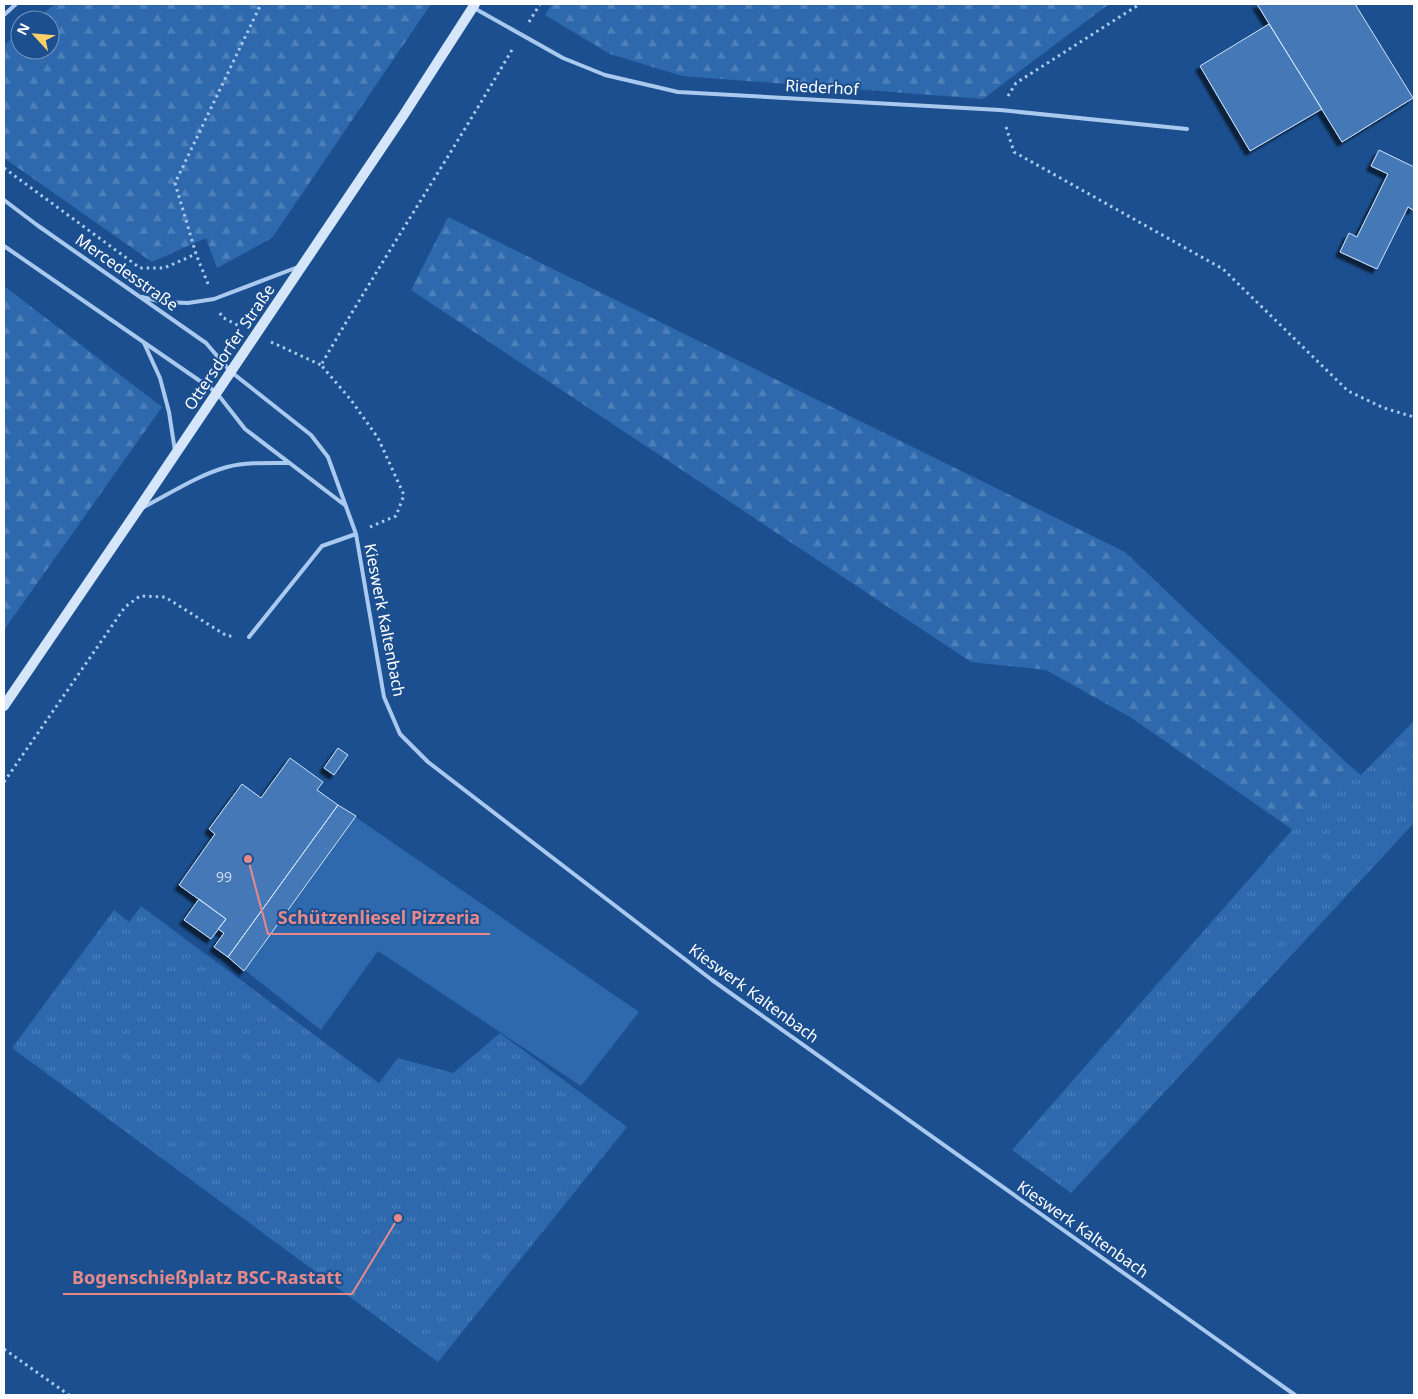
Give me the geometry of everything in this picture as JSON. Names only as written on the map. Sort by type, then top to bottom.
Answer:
[{"type":"street","name":"Ottersdorfer Straße","points":[[4,706],[403,116],[474,6]]},
{"type":"lane","points":[[4,14],[16,4]]},
{"type":"lane","name":"Riederhof","points":[[474,6],[563,58],[605,75],[678,92],[1000,110],[1187,130]]},
{"type":"lane","name":"Mercedesstraße","points":[[4,200],[37,226],[206,343],[230,371]]},
{"type":"lane","points":[[4,246],[216,392],[245,429],[346,506]]},
{"type":"lane","points":[[140,296],[163,302],[188,303],[214,299],[302,265]]},
{"type":"lane","points":[[143,341],[160,378],[169,412],[175,453]]},
{"type":"lane","name":"Kieswerk Kaltenbach","points":[[230,371],[312,435],[328,457],[356,534],[384,697],[400,734],[428,762],[712,980],[1295,1395]]},
{"type":"lane","points":[[137,511],[205,474],[229,466],[256,463],[290,463]]},
{"type":"lane","points":[[249,637],[322,546],[356,534]]},
{"type":"path","points":[[261,4],[175,183],[196,254],[222,317],[321,365],[351,400],[378,438],[404,495],[396,516],[356,534]]},
{"type":"path","points":[[321,365],[353,309],[442,167],[540,4]]},
{"type":"path","points":[[1140,4],[1016,83],[1000,110],[1014,152],[1222,269],[1348,392],[1384,408],[1414,417]]},
{"type":"path","points":[[4,168],[140,268],[164,268],[196,254]]},
{"type":"path","points":[[4,782],[125,607],[140,596],[165,597],[227,636],[249,637]]},
{"type":"path","points":[[4,1349],[68,1395]]},
{"type":"green space","points":[[55,4],[431,4],[272,238],[217,268],[206,238],[152,262],[4,158],[4,45],[10,40],[10,60],[60,60],[60,10],[48,10]]},
{"type":"green space","points":[[552,4],[1109,4],[983,99],[682,76],[610,54],[545,15]]},
{"type":"green space","points":[[448,217],[1125,552],[1349,765],[1293,830],[1130,717],[1046,670],[971,662],[411,290]]},
{"type":"green space","points":[[4,286],[162,407],[4,630]]},
{"type":"green space","points":[[1414,721],[1414,823],[1071,1193],[1012,1150],[1349,765],[1361,775]]},
{"type":"green space","points":[[338,805],[639,1012],[581,1086],[378,951],[321,1030],[228,957]]},
{"type":"green space","points":[[141,906],[379,1083],[398,1058],[453,1073],[500,1033],[627,1127],[438,1362],[12,1048],[114,910],[129,922]]},
{"type":"building","points":[[1257,4],[1355,4],[1413,98],[1342,142]]},
{"type":"building","points":[[1269,24],[1322,109],[1250,151],[1200,66]]},
{"type":"building","points":[[1379,150],[1414,167],[1414,208],[1413,210],[1408,207],[1377,269],[1340,252],[1349,233],[1357,237],[1388,174],[1371,166]]},
{"type":"building","points":[[338,748],[348,755],[334,775],[324,768]]},
{"type":"building","points":[[290,758],[323,782],[317,790],[338,805],[228,957],[214,947],[224,933],[218,929],[226,919],[179,885],[215,834],[209,829],[242,784],[261,798]]},
{"type":"building","points":[[338,805],[356,816],[244,971],[228,957]]},
{"type":"building","points":[[199,899],[226,919],[211,939],[184,920]]},
{"type":"place","name":"Schützenliesel Pizzeria","points":[[248,859]]},
{"type":"place","name":"Bogenschießplatz BSC-Rastatt","points":[[398,1218]]}]
